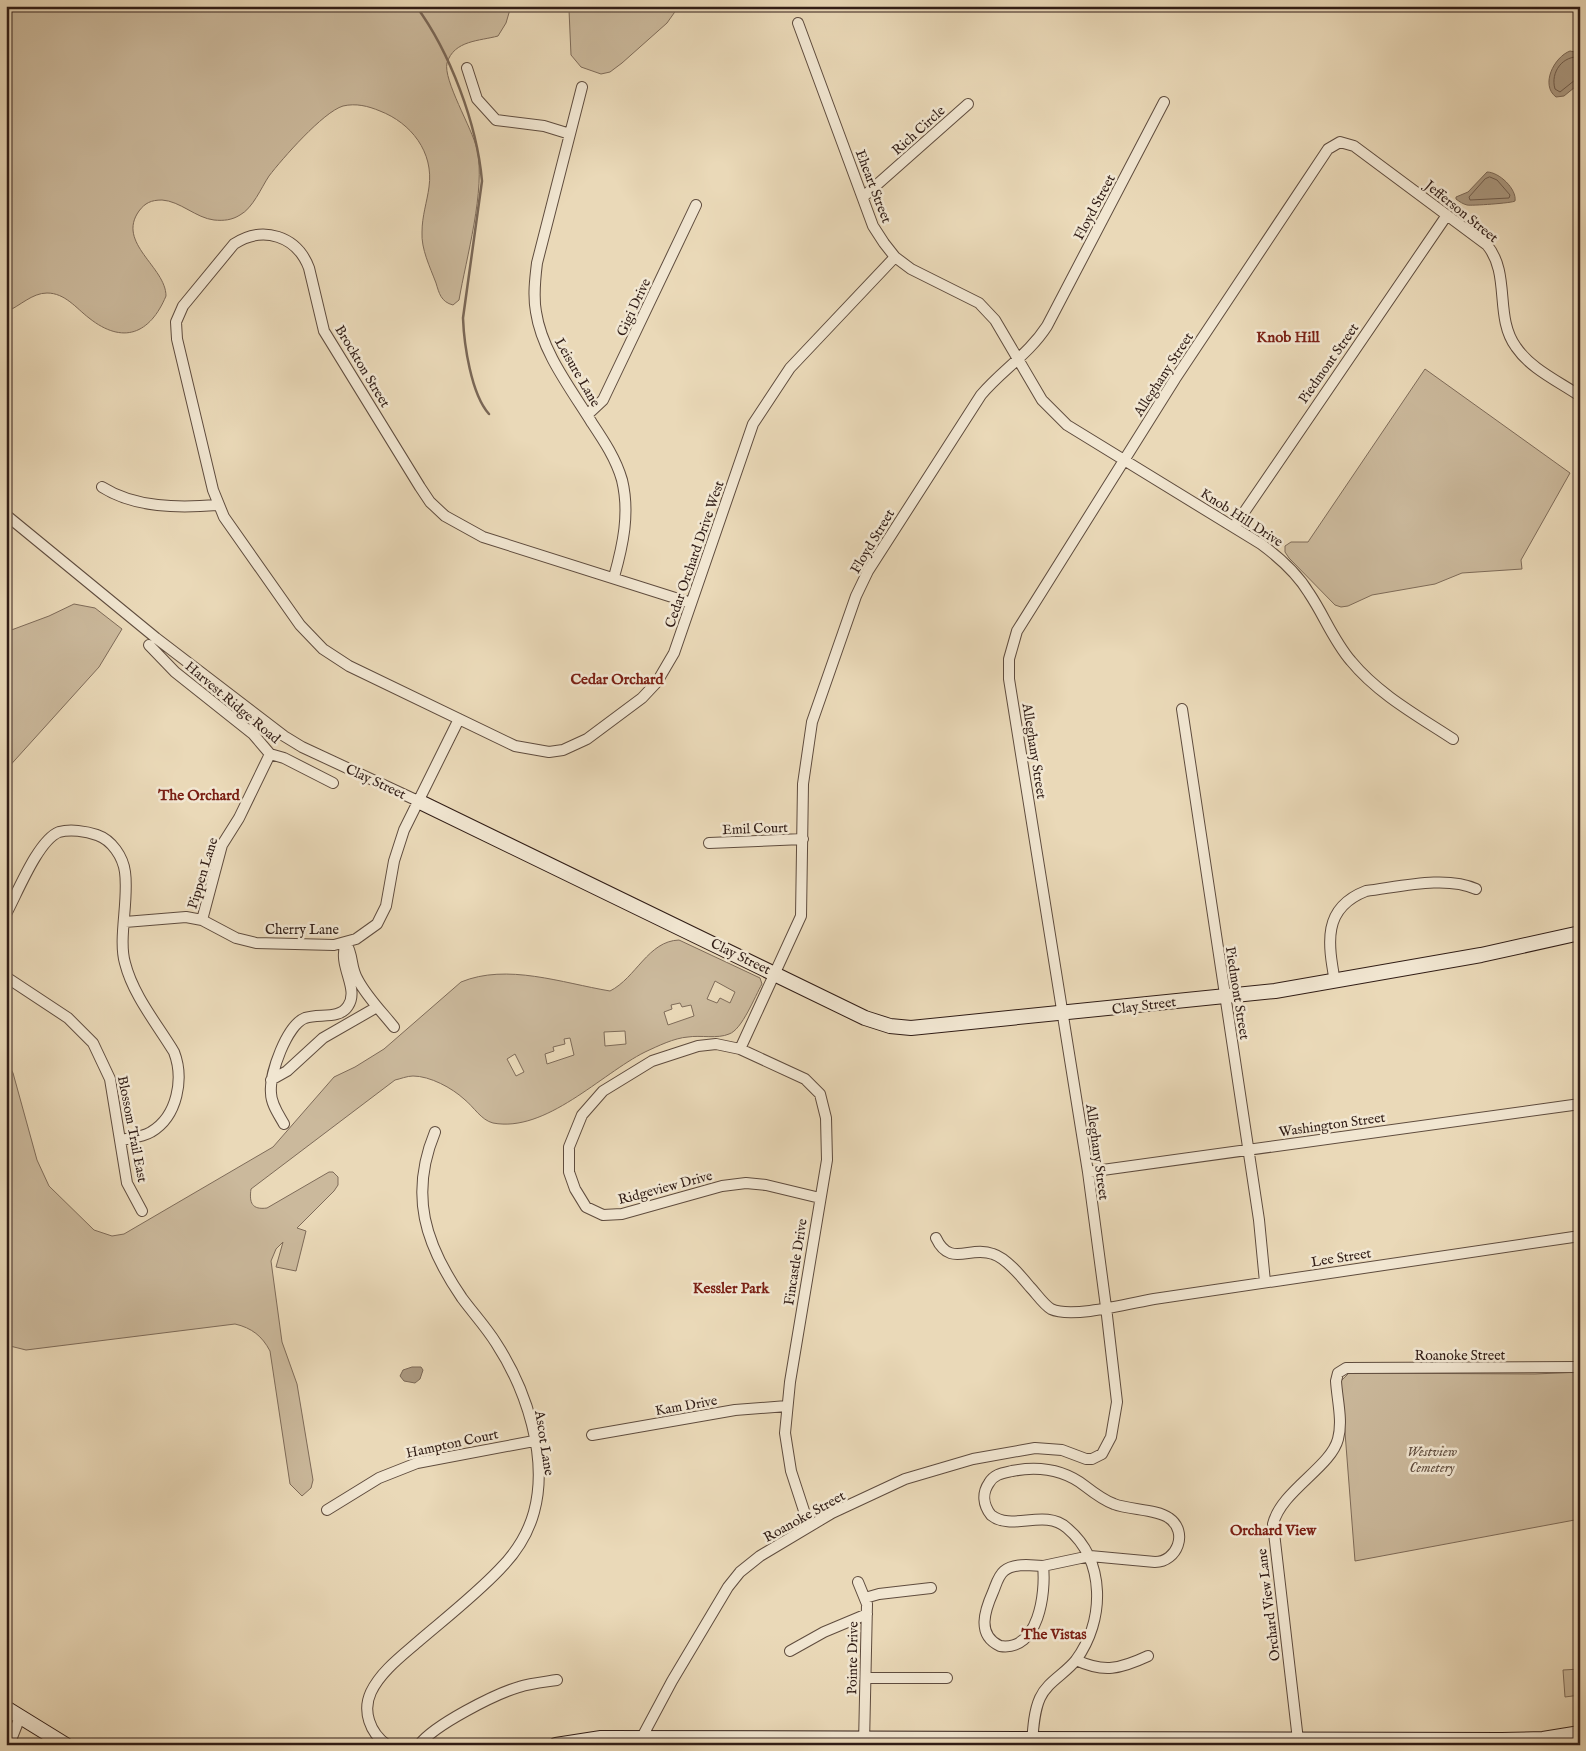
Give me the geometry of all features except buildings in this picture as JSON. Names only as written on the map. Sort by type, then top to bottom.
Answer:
[{"type":"street","name":"Eheart Street","points":[[798,23],[874,226],[895,257],[910,269],[979,303],[995,320],[1042,400],[1054,414],[1068,425],[1125,460]]},
{"type":"street","points":[[467,68],[477,99],[496,120],[544,126],[570,134]]},
{"type":"street","name":"Leisure Lane","points":[[582,87],[537,263],[534,292],[541,332],[552,358],[613,456],[622,480],[626,527],[614,577]]},
{"type":"street","name":"Floyd Street","points":[[740,1049],[801,916],[803,784],[812,722],[856,596],[868,571],[981,395],[994,380],[1036,343],[1047,326],[1164,102]]},
{"type":"street","name":"Rich Circle","points":[[863,197],[968,104]]},
{"type":"street","name":"Jefferson Street","points":[[1340,142],[1354,146],[1487,245],[1499,264],[1506,323],[1514,346],[1537,368],[1580,396]]},
{"type":"street","name":"Alleghany Street","points":[[1100,1456],[1111,1437],[1117,1402],[1088,1172],[1009,679],[1009,659],[1017,631],[1176,379],[1328,149],[1340,142]]},
{"type":"street","name":"Gigi Drive","points":[[587,415],[603,400],[696,205]]},
{"type":"street","name":"Piedmont Street","points":[[1234,527],[1447,215]]},
{"type":"street","name":"Brockton Street","points":[[459,719],[349,666],[312,639],[232,530],[217,505],[177,339],[176,322],[187,300],[234,244],[249,236],[266,234],[275,236],[294,244],[305,258],[324,330],[430,502],[445,516],[483,537],[691,603]]},
{"type":"street","name":"Cedar Orchard Drive West","points":[[459,719],[515,746],[534,751],[549,752],[574,746],[587,739],[642,698],[656,682],[674,653],[753,424],[790,368],[895,257]]},
{"type":"street","name":"Knob Hill Drive","points":[[1125,460],[1272,552],[1295,574],[1309,592],[1339,645],[1364,674],[1389,695],[1453,740]]},
{"type":"street","points":[[102,487],[116,496],[134,502],[196,507],[217,505]]},
{"type":"street","name":"Clay Street","points":[[6,516],[156,638],[284,736],[302,747],[776,973],[865,1018],[884,1025],[911,1028],[1275,991],[1335,982],[1511,949],[1580,933]]},
{"type":"street","name":"Harvest Ridge Road","points":[[149,645],[175,672],[253,734],[270,754],[284,758],[333,783]]},
{"type":"street","name":"Piedmont Street","points":[[1182,709],[1266,1282]]},
{"type":"street","name":"Cherry Lane","points":[[125,922],[186,918],[202,920],[236,938],[256,943],[334,945],[346,943],[365,934],[377,924],[386,906],[401,839],[459,719]]},
{"type":"street","name":"Pippen Lane","points":[[202,920],[222,846],[239,818],[270,754]]},
{"type":"street","points":[[6,914],[41,849],[49,839],[59,832],[83,832],[100,836],[118,852],[125,874],[124,960],[130,981],[174,1052],[179,1065],[179,1082],[168,1115],[159,1126],[145,1135],[121,1140]]},
{"type":"street","name":"Emil Court","points":[[709,843],[803,839]]},
{"type":"street","points":[[1335,982],[1329,948],[1330,934],[1340,908],[1356,895],[1366,891],[1447,882],[1465,884],[1476,889]]},
{"type":"street","points":[[346,943],[353,954],[352,963],[357,980],[394,1027]]},
{"type":"street","points":[[284,1124],[270,1095],[275,1064],[294,1026],[306,1018],[334,1015],[348,1006],[352,991],[345,972],[342,952],[346,943]]},
{"type":"street","name":"Blossom Trail East","points":[[6,977],[68,1018],[93,1043],[110,1079],[121,1140],[126,1183],[142,1211]]},
{"type":"street","points":[[271,1080],[287,1071],[322,1038],[377,1007]]},
{"type":"street","name":"Ridgeview Drive","points":[[740,1049],[723,1045],[708,1045],[670,1055],[624,1076],[593,1100],[575,1127],[570,1147],[569,1172],[581,1200],[586,1207],[594,1212],[610,1215],[740,1183],[766,1185],[820,1198]]},
{"type":"street","name":"Fincastle Drive","points":[[740,1049],[805,1079],[820,1094],[826,1118],[828,1148],[786,1406],[785,1433],[787,1458],[809,1526]]},
{"type":"street","name":"Washington Street","points":[[1088,1172],[1580,1104]]},
{"type":"street","name":"Ascot Lane","points":[[387,1745],[375,1734],[369,1721],[367,1708],[371,1692],[397,1659],[500,1570],[516,1549],[533,1516],[538,1493],[534,1441],[526,1406],[511,1371],[495,1342],[448,1276],[426,1229],[423,1212],[422,1181],[426,1157],[436,1132]]},
{"type":"street","name":"Lee Street","points":[[936,1238],[940,1247],[949,1254],[993,1254],[1009,1266],[1052,1309],[1086,1312],[1106,1307],[1266,1282],[1580,1236]]},
{"type":"street","name":"Roanoke Street","points":[[1340,1371],[1346,1368],[1580,1367]]},
{"type":"street","name":"Orchard View Lane","points":[[1298,1740],[1273,1524],[1279,1508],[1337,1443],[1339,1428],[1336,1381],[1340,1371]]},
{"type":"street","name":"Kam Drive","points":[[592,1435],[735,1410],[786,1406]]},
{"type":"street","name":"Hampton Court","points":[[326,1510],[379,1478],[417,1463],[534,1441]]},
{"type":"street","name":"Roanoke Street","points":[[641,1739],[672,1681],[728,1587],[750,1564],[809,1526],[905,1479],[974,1459],[1042,1448],[1062,1450],[1086,1459],[1100,1456]]},
{"type":"street","points":[[1032,1742],[1039,1699],[1046,1688],[1076,1660],[1089,1637],[1096,1615],[1097,1592],[1090,1556],[1078,1538],[1058,1522],[1046,1519],[1003,1521],[995,1518],[988,1511],[984,1500],[986,1487],[990,1480],[999,1474],[1021,1469],[1049,1469],[1077,1481],[1115,1504],[1165,1515],[1174,1523],[1178,1530],[1179,1542],[1176,1550],[1164,1561],[1155,1562],[1090,1556],[1043,1566],[1014,1567],[1004,1571],[998,1577],[984,1617],[988,1635],[995,1644],[1003,1647],[1012,1645],[1023,1639],[1036,1622],[1044,1599],[1043,1566]]},
{"type":"street","name":"Pointe Drive","points":[[858,1582],[865,1598],[867,1614],[864,1741]]},
{"type":"street","points":[[865,1598],[879,1594],[932,1588]]},
{"type":"street","points":[[790,1651],[824,1632],[867,1614]]},
{"type":"street","points":[[1076,1660],[1090,1667],[1113,1668],[1148,1656]]},
{"type":"street","points":[[866,1678],[947,1678]]},
{"type":"street","points":[[419,1745],[431,1733],[492,1697],[521,1686],[557,1680]]},
{"type":"street","points":[[6,1708],[66,1745]]},
{"type":"street","points":[[9,1745],[20,1717]]},
{"type":"street","points":[[556,1745],[600,1738],[707,1742],[1187,1742],[1298,1740],[1377,1742],[1526,1740],[1580,1733]]},
{"type":"green space","points":[[6,6],[511,6],[506,23],[498,36],[461,46],[450,55],[447,63],[449,81],[474,140],[479,165],[477,204],[459,300],[453,305],[441,297],[424,251],[422,226],[430,174],[424,151],[410,131],[391,116],[362,105],[353,105],[343,106],[335,110],[314,126],[275,168],[249,208],[237,217],[225,220],[207,219],[175,203],[162,200],[149,202],[141,208],[134,223],[134,234],[137,244],[159,275],[164,285],[166,296],[152,319],[144,327],[124,333],[113,331],[89,318],[65,298],[47,293],[31,297],[6,312]]},
{"type":"green space","points":[[566,6],[679,6],[667,23],[622,63],[610,72],[601,74],[581,67],[571,55],[569,10]]},
{"type":"green space","points":[[1425,369],[1570,473],[1521,560],[1522,569],[1462,573],[1435,584],[1372,595],[1348,606],[1341,607],[1335,605],[1289,558],[1285,552],[1285,546],[1291,542],[1308,542]]},
{"type":"green space","points":[[74,604],[95,608],[122,629],[99,667],[6,770],[6,632],[49,616]]},
{"type":"green space","points":[[679,940],[760,978],[762,984],[748,1012],[734,1031],[720,1036],[683,1038],[661,1045],[628,1062],[553,1111],[513,1124],[489,1121],[459,1095],[433,1080],[413,1076],[395,1080],[251,1189],[251,1202],[255,1207],[267,1208],[329,1172],[333,1172],[338,1177],[338,1185],[334,1191],[297,1228],[306,1231],[296,1271],[276,1267],[283,1242],[276,1249],[271,1261],[282,1342],[297,1384],[313,1480],[311,1488],[302,1496],[290,1484],[270,1351],[264,1341],[251,1330],[235,1324],[26,1350],[6,1345],[6,1060],[13,1073],[37,1160],[49,1186],[94,1230],[112,1236],[124,1234],[273,1147],[334,1077],[355,1067],[384,1049],[461,982],[497,974],[516,974],[610,991],[627,978],[650,953],[668,942]],"holes":[[[715,981],[735,992],[730,1003],[720,998],[717,1003],[707,999]],[[680,1003],[682,1007],[691,1005],[694,1016],[668,1025],[664,1012],[672,1009],[671,1005]],[[625,1031],[626,1044],[605,1046],[604,1032]],[[570,1038],[574,1055],[547,1064],[545,1054],[554,1051],[553,1047],[565,1044],[564,1039]],[[515,1054],[524,1072],[516,1076],[507,1059]]]},
{"type":"green space","name":"Westview Cemetery","points":[[1580,1372],[1580,1519],[1355,1561],[1341,1381],[1349,1373],[1535,1374]]},
{"type":"green space","points":[[1580,1669],[1580,1695],[1565,1697],[1563,1670]]},
{"type":"water","points":[[1570,51],[1580,53],[1580,83],[1564,96],[1556,97],[1551,92],[1549,86],[1551,72],[1559,59]]},
{"type":"water","points":[[1487,172],[1497,175],[1506,182],[1513,191],[1515,201],[1467,205],[1456,199],[1456,197],[1468,192]]},
{"type":"water","points":[[421,1367],[423,1370],[420,1379],[415,1383],[404,1381],[400,1376],[403,1370]]},
{"type":"waterway","points":[[416,6],[451,67],[468,113],[479,159],[482,181],[463,318],[467,355],[473,382],[477,394],[489,414]]},
{"type":"district","name":"Knob Hill","points":[[1288,337]]},
{"type":"district","name":"Cedar Orchard","points":[[617,679]]},
{"type":"district","name":"The Orchard","points":[[199,795]]},
{"type":"district","name":"Kessler Park","points":[[731,1288]]},
{"type":"district","name":"Orchard View","points":[[1273,1530]]},
{"type":"district","name":"The Vistas","points":[[1054,1634]]}]
